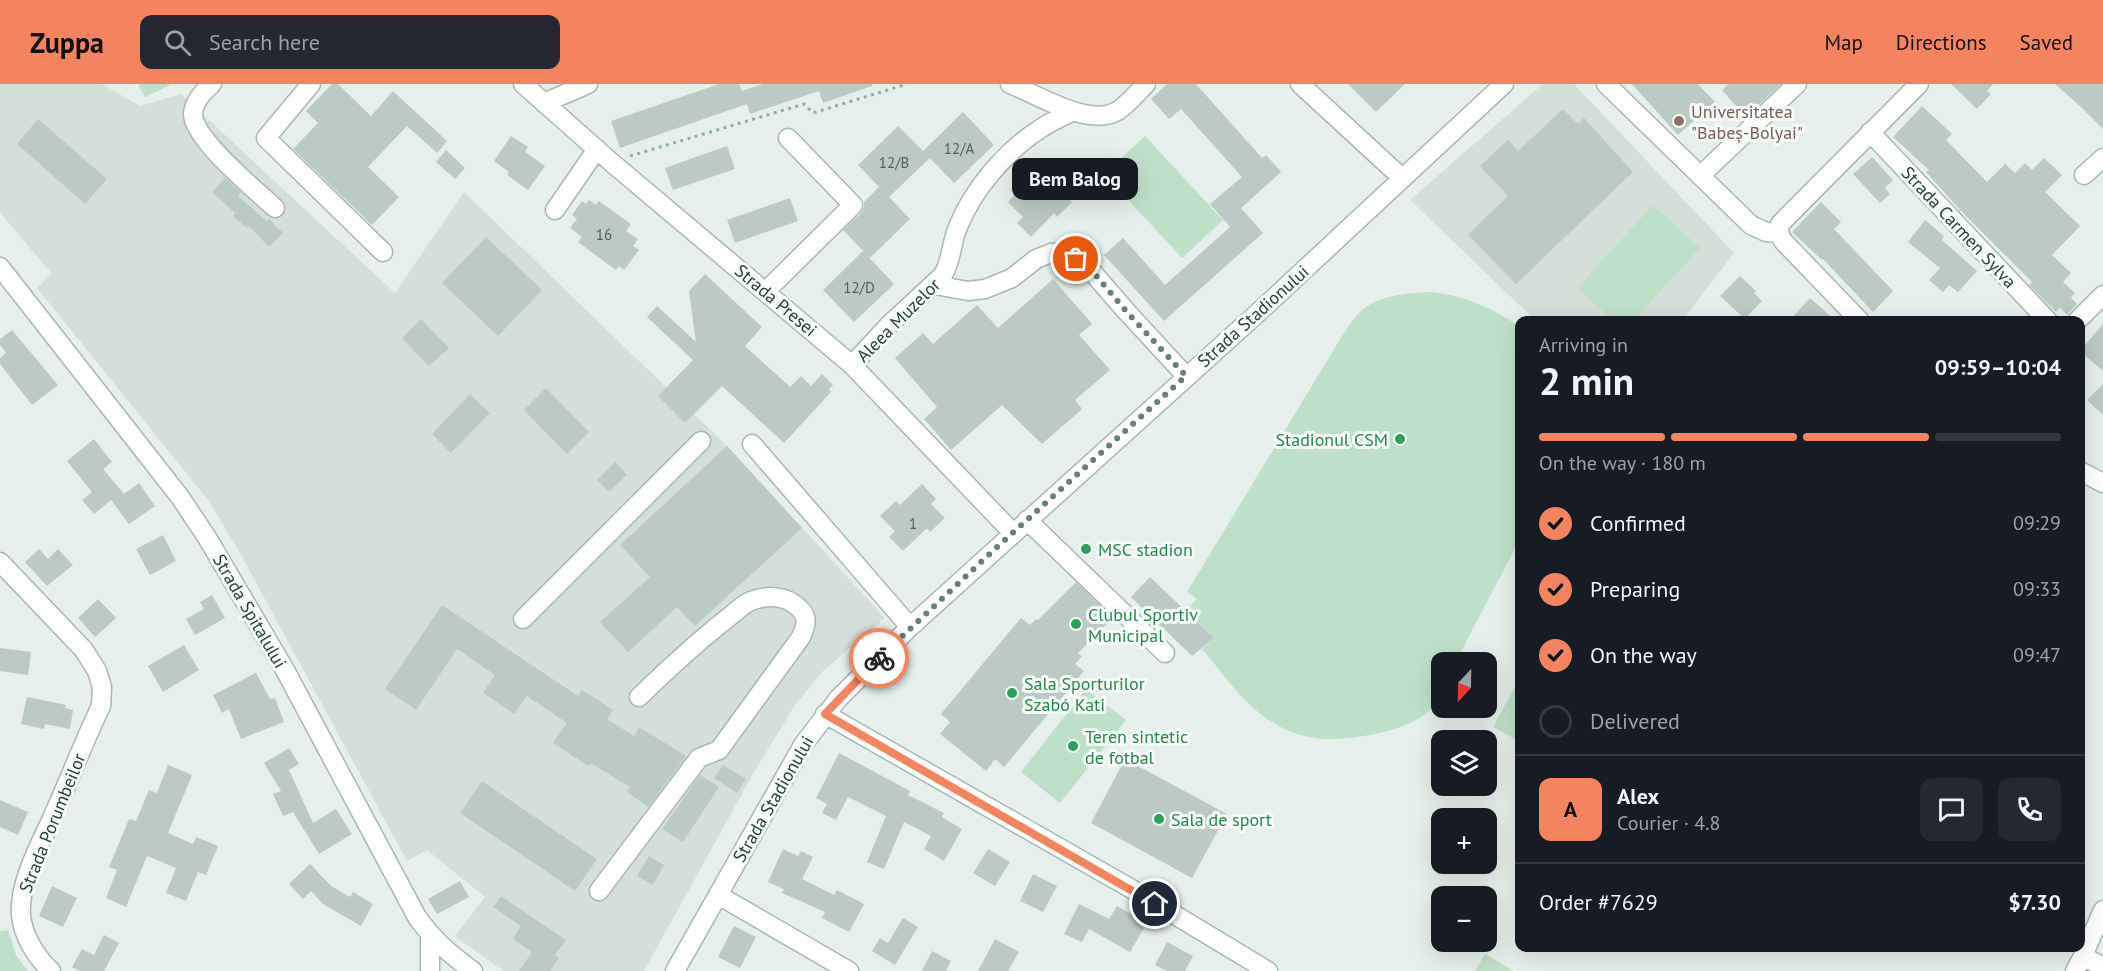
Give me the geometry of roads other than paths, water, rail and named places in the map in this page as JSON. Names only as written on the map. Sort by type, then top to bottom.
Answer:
[{"type":"street","points":[[212,84],[200,94],[193,115],[200,134],[274,208]]},
{"type":"street","name":"Strada Presei","points":[[523,84],[611,162],[852,365],[1013,533]]},
{"type":"street","points":[[544,102],[588,84]]},
{"type":"street","points":[[1010,84],[1073,111],[1092,116],[1111,114],[1125,105],[1146,84]]},
{"type":"street","points":[[1300,84],[1402,177]]},
{"type":"street","name":"Strada Stadionului","points":[[675,971],[803,745],[825,714],[853,683],[910,627],[1261,310],[1504,84]]},
{"type":"street","points":[[1606,84],[1751,225],[1766,232],[1779,233]]},
{"type":"street","points":[[1700,176],[1797,84]]},
{"type":"street","points":[[1855,316],[1783,241],[1779,233],[1780,224],[1919,84]]},
{"type":"street","points":[[303,86],[266,138],[383,252]]},
{"type":"street","name":"Aleea Muzelor","points":[[852,365],[889,325],[935,285],[947,268],[957,228],[981,187],[1014,148],[1041,128],[1073,111]]},
{"type":"street","name":"Strada Carmen Sylva","points":[[1870,132],[2043,316]]},
{"type":"street","points":[[766,291],[853,205],[789,138]]},
{"type":"street","points":[[555,210],[597,149]]},
{"type":"street","points":[[2084,176],[2103,158]]},
{"type":"street","points":[[935,285],[968,291],[986,289],[1012,278],[1036,259],[1051,253],[1064,252],[1088,266],[1186,376]]},
{"type":"street","name":"Strada Spitalului","points":[[0,267],[180,497],[208,539],[285,670],[417,917],[430,936],[473,971]]},
{"type":"street","points":[[2082,316],[2103,295]]},
{"type":"street","points":[[523,619],[701,441]]},
{"type":"street","points":[[752,444],[910,627]]},
{"type":"street","points":[[2085,474],[2103,483]]},
{"type":"street","points":[[1027,520],[1164,653]]},
{"type":"street","name":"Strada Porumbeilor","points":[[0,562],[84,650],[97,671],[102,687],[101,706],[34,859],[22,898],[21,917],[32,947],[51,971]]},
{"type":"street","points":[[599,891],[699,758],[719,750],[801,637],[806,627],[806,618],[800,608],[786,599],[768,596],[748,602],[677,660],[639,697]]},
{"type":"street","points":[[825,714],[1137,892],[1268,971]]},
{"type":"street","points":[[718,895],[849,971]]},
{"type":"street","points":[[2085,950],[2103,910]]},
{"type":"street","points":[[430,936],[430,971]]},
{"type":"street","points":[[2079,964],[2103,967]]},
{"type":"place","name":"Universitatea \"Babeș-Bolyai\"","points":[[1679,121]]},
{"type":"place","name":"Bem Balog","points":[[1076,259]]},
{"type":"place","name":"Stadionul CSM","points":[[1400,439]]},
{"type":"place","name":"MSC stadion","points":[[1086,549]]},
{"type":"place","name":"Clubul Sportiv Municipal","points":[[1076,624]]},
{"type":"place","name":"Sala Sporturilor Szabó Kati","points":[[1012,693]]},
{"type":"place","name":"Teren sintetic de fotbal","points":[[1073,746]]},
{"type":"place","name":"Sala de sport","points":[[1159,819]]}]
